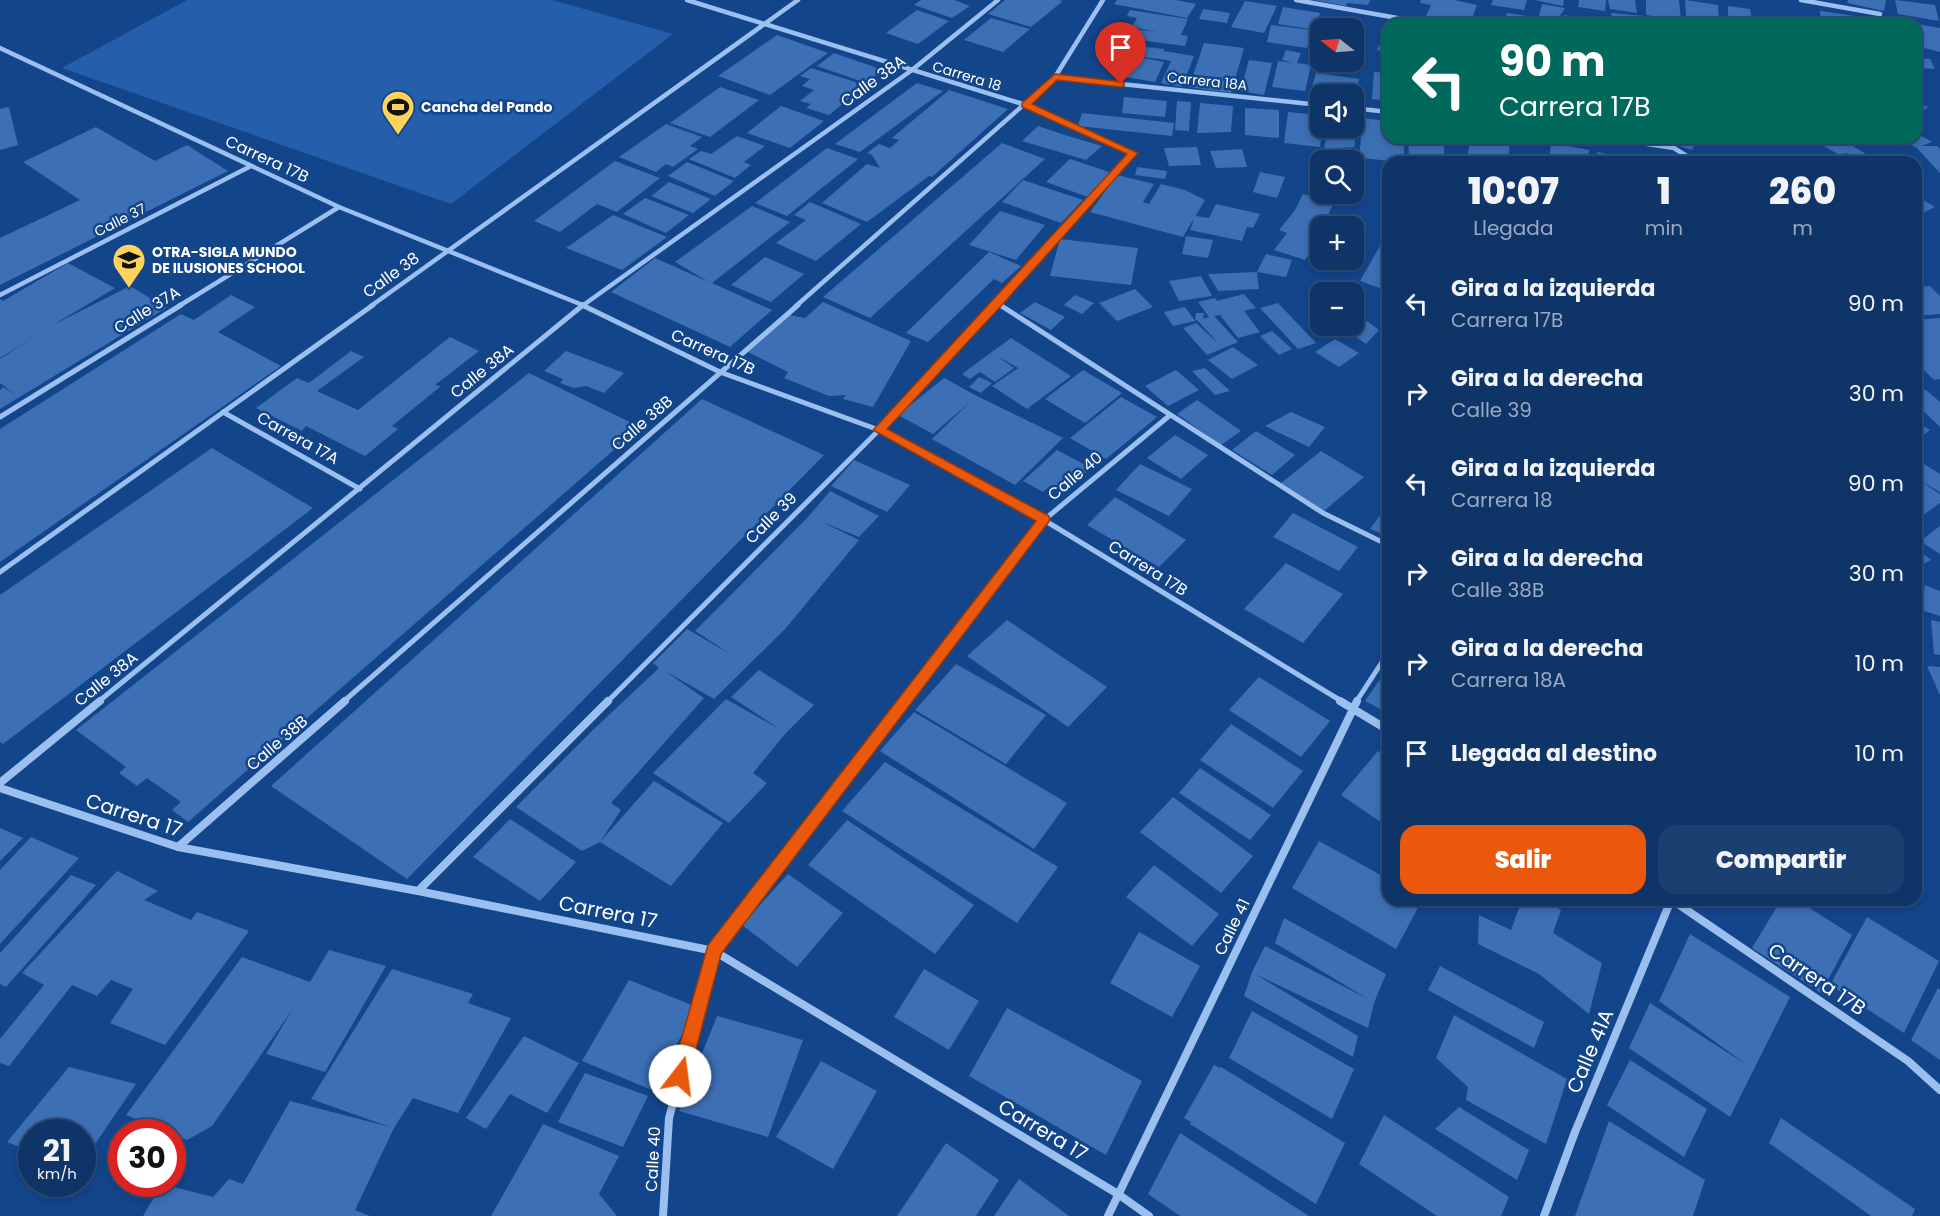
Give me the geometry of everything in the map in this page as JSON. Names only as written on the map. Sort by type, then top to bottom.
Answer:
[{"type":"street","name":"Carrera 18","points":[[687,0],[1026,105],[1133,153]]},
{"type":"street","name":"Calle 38","points":[[0,572],[798,0]]},
{"type":"street","name":"Calle 38A","points":[[0,783],[583,305],[912,70],[998,0]]},
{"type":"street","name":"Calle 38B","points":[[178,847],[1026,105],[1055,77],[1103,0]]},
{"type":"street","points":[[1296,0],[1397,18]]},
{"type":"street","points":[[1801,0],[1880,14]]},
{"type":"street","name":"Carrera 17B","points":[[0,48],[339,207],[583,305],[720,372],[879,430],[1044,520],[1382,726]]},
{"type":"street","name":"Carrera 18A","points":[[1055,77],[1310,104]]},
{"type":"street","points":[[1364,109],[1382,111]]},
{"type":"street","points":[[1647,144],[1674,148],[1687,156]]},
{"type":"street","name":"Calle 39","points":[[418,891],[879,430],[998,303],[1133,153]]},
{"type":"street","name":"Calle 37","points":[[0,295],[251,166]]},
{"type":"street","name":"Calle 37A","points":[[0,417],[339,207]]},
{"type":"street","points":[[998,303],[1169,416],[1323,513],[1382,542]]},
{"type":"street","name":"Carrera 17A","points":[[223,412],[360,489]]},
{"type":"street","name":"Calle 40","points":[[663,1216],[669,1118],[714,951],[1044,520],[1169,416]]},
{"type":"street","name":"Calle 41","points":[[1108,1216],[1352,709],[1382,662]]},
{"type":"street","name":"Carrera 17","points":[[0,788],[178,847],[418,891],[714,951],[1118,1194],[1149,1216]]},
{"type":"street","name":"Calle 41A","points":[[1544,1216],[1575,1132],[1669,906]]},
{"type":"street","name":"Carrera 17B","points":[[1681,906],[1908,1061],[1940,1090]]},
{"type":"shaded area","name":"Cancha del Pando","points":[[187,0],[552,0],[673,34],[451,204],[62,68]]},
{"type":"building","points":[[921,0],[954,0],[970,6],[952,18],[914,5]]},
{"type":"building","points":[[1005,0],[1063,1],[1031,27],[988,14]]},
{"type":"building","points":[[1117,0],[1176,0],[1196,4],[1187,18],[1114,4]]},
{"type":"building","points":[[1314,0],[1370,0],[1368,5],[1347,3],[1346,6]]},
{"type":"building","points":[[1421,0],[1454,0],[1477,5],[1472,18],[1425,18],[1431,5],[1420,3]]},
{"type":"building","points":[[1493,0],[1527,0],[1524,10],[1491,5]]},
{"type":"building","points":[[1534,0],[1564,0],[1563,6]]},
{"type":"building","points":[[1579,0],[1606,0],[1605,11],[1578,7]]},
{"type":"building","points":[[1608,0],[1635,0],[1637,13],[1610,9]]},
{"type":"building","points":[[1646,0],[1679,0],[1681,18],[1646,15]]},
{"type":"building","points":[[1685,0],[1718,5],[1719,18],[1686,16]]},
{"type":"building","points":[[1848,0],[1886,0],[1884,11],[1847,3]]},
{"type":"building","points":[[1895,0],[1935,5],[1939,21],[1922,18],[1898,14]]},
{"type":"building","points":[[1245,1],[1277,6],[1264,33],[1231,27]]},
{"type":"building","points":[[1542,4],[1565,8],[1559,18],[1538,18]]},
{"type":"building","points":[[1728,6],[1750,9],[1752,18],[1744,18],[1728,16]]},
{"type":"building","points":[[1283,7],[1320,13],[1319,18],[1310,18],[1310,29],[1278,24]]},
{"type":"building","points":[[1203,9],[1230,13],[1227,23],[1199,19]]},
{"type":"building","points":[[917,10],[949,21],[918,44],[886,33]]},
{"type":"building","points":[[1130,10],[1188,19],[1181,35],[1188,36],[1185,46],[1131,39],[1130,42],[1113,40],[1118,27],[1157,32],[1132,27],[1137,18],[1127,16]]},
{"type":"building","points":[[1820,11],[1854,16],[1854,18],[1821,18]]},
{"type":"building","points":[[1507,13],[1535,17],[1535,18],[1506,18]]},
{"type":"building","points":[[1611,13],[1645,16],[1646,18],[1612,18]]},
{"type":"building","points":[[1564,15],[1580,18],[1562,18]]},
{"type":"building","points":[[991,18],[1030,29],[1003,52],[964,40]]},
{"type":"building","points":[[1271,25],[1310,30],[1307,48],[1267,42]]},
{"type":"building","points":[[1922,25],[1940,28],[1940,52],[1922,48]]},
{"type":"building","points":[[777,35],[828,53],[770,95],[718,76]]},
{"type":"building","points":[[1104,42],[1164,49],[1164,51],[1194,56],[1182,87],[1161,83],[1171,61],[1160,59],[1132,56],[1164,62],[1155,82],[1113,75],[1122,55],[1101,52]]},
{"type":"building","points":[[1381,42],[1382,42],[1382,51],[1377,50]]},
{"type":"building","points":[[1204,43],[1244,48],[1231,93],[1189,87]]},
{"type":"building","points":[[1286,50],[1301,53],[1297,63],[1310,65],[1305,91],[1272,87],[1278,61],[1293,63],[1282,60]]},
{"type":"building","points":[[834,53],[883,70],[866,83],[817,66]]},
{"type":"building","points":[[1922,58],[1930,59],[1935,69],[1922,68]]},
{"type":"building","points":[[1249,60],[1272,63],[1264,95],[1240,91]]},
{"type":"building","points":[[811,68],[865,85],[829,115],[806,108],[811,104],[800,101],[814,90],[802,86],[810,79],[800,76]]},
{"type":"building","points":[[1374,72],[1382,73],[1382,100],[1372,99]]},
{"type":"building","points":[[1316,73],[1359,79],[1358,84],[1313,84]]},
{"type":"building","points":[[917,83],[943,91],[860,152],[835,144]]},
{"type":"building","points":[[720,87],[759,100],[710,137],[670,123]]},
{"type":"building","points":[[949,90],[1008,109],[932,177],[929,176],[867,222],[822,203],[867,164],[880,168],[872,155],[867,153],[879,144],[890,148],[899,140],[892,138]]},
{"type":"building","points":[[1124,97],[1167,101],[1165,117],[1122,113]]},
{"type":"building","points":[[1177,101],[1191,102],[1189,131],[1175,130]]},
{"type":"building","points":[[1200,103],[1233,106],[1231,132],[1197,133]]},
{"type":"building","points":[[781,106],[824,121],[790,148],[747,133]]},
{"type":"building","points":[[9,107],[18,145],[0,150],[0,109]]},
{"type":"building","points":[[1245,108],[1279,110],[1279,138],[1245,135]]},
{"type":"building","points":[[1288,112],[1310,114],[1310,138],[1321,138],[1320,147],[1284,143]]},
{"type":"building","points":[[1082,113],[1174,123],[1172,136],[1078,126]]},
{"type":"building","points":[[1364,118],[1382,120],[1382,144],[1404,144],[1404,156],[1382,156],[1382,160],[1364,158],[1364,150],[1360,150],[1361,138],[1364,138]]},
{"type":"building","points":[[666,124],[702,137],[690,146],[698,149],[673,167],[666,164],[656,172],[619,157]]},
{"type":"building","points":[[1038,126],[1102,146],[1086,160],[1022,141]]},
{"type":"building","points":[[96,127],[155,161],[187,145],[228,171],[0,285],[0,238],[80,200],[23,162]]},
{"type":"building","points":[[737,136],[765,146],[744,162],[751,165],[735,178],[689,159],[701,151],[711,154]]},
{"type":"building","points":[[1922,136],[1932,142],[1921,146],[1937,146],[1940,149],[1940,173],[1917,148],[1909,144],[1922,144]]},
{"type":"building","points":[[1326,138],[1355,138],[1354,147],[1324,149]]},
{"type":"building","points":[[1002,143],[1045,159],[870,318],[823,297]]},
{"type":"building","points":[[1408,144],[1444,144],[1444,156],[1409,156]]},
{"type":"building","points":[[1469,144],[1510,144],[1509,156],[1468,156]]},
{"type":"building","points":[[1551,144],[1589,150],[1588,156],[1550,156]]},
{"type":"building","points":[[1672,144],[1695,144],[1692,150]]},
{"type":"building","points":[[1821,144],[1850,144],[1869,156],[1851,156],[1846,153],[1839,155]]},
{"type":"building","points":[[1197,147],[1201,165],[1169,166],[1164,148]]},
{"type":"building","points":[[827,148],[858,159],[787,216],[755,203]]},
{"type":"building","points":[[1242,149],[1247,167],[1216,168],[1210,151]]},
{"type":"building","points":[[1597,152],[1617,156],[1596,156]]},
{"type":"building","points":[[1070,159],[1112,173],[1088,197],[1046,182]]},
{"type":"building","points":[[615,161],[660,178],[617,212],[597,204],[560,232],[534,221]]},
{"type":"building","points":[[687,162],[734,181],[715,196],[668,176]]},
{"type":"building","points":[[1137,167],[1167,171],[1165,179],[1135,175]]},
{"type":"building","points":[[1260,172],[1285,177],[1277,198],[1253,192]]},
{"type":"building","points":[[1117,175],[1154,184],[1143,202],[1149,204],[1161,184],[1185,190],[1205,200],[1183,237],[1090,212]]},
{"type":"building","points":[[1023,180],[1083,200],[1061,223],[1002,202]]},
{"type":"building","points":[[669,182],[711,199],[693,213],[651,196]]},
{"type":"building","points":[[1303,194],[1310,196],[1310,204],[1333,204],[1328,216],[1310,216],[1310,240],[1308,239],[1310,240],[1310,253],[1305,260],[1274,250],[1287,233],[1279,230],[1295,210]]},
{"type":"building","points":[[645,198],[689,215],[666,233],[623,214]]},
{"type":"building","points":[[1922,199],[1935,207],[1922,213]]},
{"type":"building","points":[[810,202],[861,224],[816,261],[776,243],[806,220],[794,215]]},
{"type":"building","points":[[1216,204],[1260,214],[1253,228],[1247,227],[1242,241],[1190,230],[1195,216],[1209,218]]},
{"type":"building","points":[[752,206],[790,222],[712,283],[772,310],[730,347],[611,292],[655,258],[709,282],[675,262]]},
{"type":"building","points":[[1000,211],[1045,225],[1016,260],[969,245]]},
{"type":"building","points":[[613,215],[667,237],[622,270],[566,248]]},
{"type":"building","points":[[1186,236],[1213,240],[1208,258],[1182,254]]},
{"type":"building","points":[[1060,239],[1138,248],[1131,285],[1050,276]]},
{"type":"building","points":[[1382,242],[1382,289],[1360,281]]},
{"type":"building","points":[[989,252],[1021,266],[1002,283],[994,279],[928,342],[906,333]]},
{"type":"building","points":[[1266,254],[1292,260],[1286,277],[1257,272]]},
{"type":"building","points":[[765,257],[804,274],[771,302],[731,285]]},
{"type":"building","points":[[68,263],[115,288],[53,325],[130,286],[166,308],[0,409],[0,390],[3,387],[16,395],[0,383],[0,359],[36,336],[0,358],[0,299],[3,301]]},
{"type":"building","points":[[1257,272],[1259,289],[1218,291],[1208,274]]},
{"type":"building","points":[[1201,276],[1212,296],[1179,301],[1169,281]]},
{"type":"building","points":[[1930,286],[1940,296],[1940,314],[1922,316],[1922,287]]},
{"type":"building","points":[[1135,289],[1153,307],[1117,321],[1099,303]]},
{"type":"building","points":[[1244,294],[1256,308],[1244,311],[1260,332],[1238,338],[1220,315],[1214,316],[1238,342],[1207,355],[1183,328],[1196,323],[1219,344],[1197,320],[1195,321],[1196,313],[1204,313],[1203,319],[1209,317],[1198,302],[1215,298],[1217,301]]},
{"type":"building","points":[[231,295],[255,307],[218,332],[281,366],[0,562],[0,429],[181,314],[194,320]]},
{"type":"building","points":[[1075,295],[1094,303],[1082,314],[1064,305]]},
{"type":"building","points":[[823,302],[911,341],[873,407],[843,399],[846,395],[829,396],[784,378],[788,372],[746,351],[789,315],[805,318]]},
{"type":"building","points":[[1035,302],[1065,317],[1051,330],[1020,313]]},
{"type":"building","points":[[1278,303],[1316,343],[1298,349],[1260,308]]},
{"type":"building","points":[[1185,307],[1195,321],[1173,326],[1164,312]]},
{"type":"building","points":[[1940,318],[1940,379],[1934,380],[1922,368],[1922,320]]},
{"type":"building","points":[[1364,319],[1379,330],[1366,344],[1355,336],[1364,336]]},
{"type":"building","points":[[1272,331],[1292,349],[1279,355],[1260,336]]},
{"type":"building","points":[[450,337],[479,351],[435,385],[441,386],[392,426],[398,429],[365,456],[306,426],[302,431],[256,408],[297,378],[309,383],[351,351],[364,357],[317,391],[358,410]]},
{"type":"building","points":[[1011,338],[1071,376],[1027,409],[992,386],[1018,368],[997,356],[1014,368],[995,382],[980,372],[970,379],[962,374]]},
{"type":"building","points":[[1335,339],[1359,353],[1339,367],[1315,352]]},
{"type":"building","points":[[1233,347],[1258,365],[1232,379],[1208,360]]},
{"type":"building","points":[[566,351],[624,373],[604,393],[586,386],[574,388],[560,383],[563,379],[544,371]]},
{"type":"building","points":[[1205,368],[1230,391],[1215,395],[1192,371]]},
{"type":"building","points":[[1083,370],[1122,393],[1085,423],[1045,399]]},
{"type":"building","points":[[1176,370],[1199,390],[1168,406],[1145,386]]},
{"type":"building","points":[[529,373],[640,427],[188,822],[172,810],[181,802],[147,778],[137,786],[119,773],[126,767],[76,730]]},
{"type":"building","points":[[979,377],[992,383],[981,393],[969,387]]},
{"type":"building","points":[[944,378],[1063,438],[1015,485],[932,439],[970,402],[933,434],[898,415]]},
{"type":"building","points":[[1926,390],[1940,402],[1940,427],[1922,410],[1922,391]]},
{"type":"building","points":[[1121,397],[1157,417],[1106,459],[1070,438]]},
{"type":"building","points":[[702,399],[824,455],[407,879],[271,786]]},
{"type":"building","points":[[1197,400],[1241,431],[1221,445],[1177,414]]},
{"type":"building","points":[[1291,412],[1325,427],[1309,447],[1265,426]]},
{"type":"building","points":[[1922,425],[1930,430],[1922,436]]},
{"type":"building","points":[[1256,431],[1295,455],[1272,475],[1232,450]]},
{"type":"building","points":[[1175,435],[1208,455],[1181,479],[1147,458]]},
{"type":"building","points":[[212,448],[313,508],[3,744],[0,742],[0,595]]},
{"type":"building","points":[[1057,450],[1091,468],[1064,493],[1051,485],[1043,492],[1023,481]]},
{"type":"building","points":[[1321,451],[1364,477],[1323,512],[1280,484]]},
{"type":"building","points":[[854,460],[910,485],[887,512],[831,486]]},
{"type":"building","points":[[1922,463],[1940,474],[1940,492],[1922,482]]},
{"type":"building","points":[[1140,464],[1192,489],[1169,516],[1116,490]]},
{"type":"building","points":[[1922,482],[1940,494],[1940,503],[1922,516]]},
{"type":"building","points":[[830,491],[879,516],[859,537],[820,521],[859,540],[786,628],[714,699],[665,671],[704,698],[611,803],[621,810],[600,842],[582,851],[516,807],[659,668],[653,663],[687,629],[732,655],[695,631],[809,516]]},
{"type":"building","points":[[1115,497],[1186,540],[1159,567],[1087,525]]},
{"type":"building","points":[[1382,512],[1382,534],[1370,529]]},
{"type":"building","points":[[1293,513],[1358,547],[1339,571],[1273,537]]},
{"type":"building","points":[[1940,526],[1940,554],[1922,542],[1922,540]]},
{"type":"building","points":[[1922,553],[1931,560],[1922,565]]},
{"type":"building","points":[[1286,563],[1343,594],[1303,643],[1244,609]]},
{"type":"building","points":[[1925,585],[1940,591],[1940,616],[1922,610]]},
{"type":"building","points":[[1007,620],[1107,687],[1068,727],[967,656]]},
{"type":"building","points":[[1931,620],[1940,622],[1940,655],[1934,654]]},
{"type":"building","points":[[956,664],[1046,715],[1006,764],[915,710]]},
{"type":"building","points":[[1927,666],[1940,667],[1940,695]]},
{"type":"building","points":[[759,670],[814,705],[786,733],[753,773],[767,783],[729,823],[653,773],[726,699],[781,730],[731,697]]},
{"type":"building","points":[[1259,677],[1330,721],[1301,757],[1229,710]]},
{"type":"building","points":[[1382,677],[1382,710],[1365,701]]},
{"type":"building","points":[[914,712],[1067,803],[1034,849],[880,751]]},
{"type":"building","points":[[1231,724],[1303,771],[1273,808],[1200,760]]},
{"type":"building","points":[[1378,751],[1382,753],[1382,823],[1341,795]]},
{"type":"building","points":[[885,762],[1058,867],[1017,923],[842,811]]},
{"type":"building","points":[[1200,768],[1271,815],[1250,840],[1179,793]]},
{"type":"building","points":[[654,781],[723,823],[671,886],[600,842]]},
{"type":"building","points":[[1173,797],[1253,856],[1221,893],[1140,832]]},
{"type":"building","points":[[510,819],[576,862],[540,901],[473,857]]},
{"type":"building","points":[[847,820],[974,905],[935,954],[808,865]]},
{"type":"building","points":[[0,828],[23,838],[0,861]]},
{"type":"building","points":[[31,837],[79,858],[0,944],[0,870]]},
{"type":"building","points":[[1319,841],[1382,876],[1382,906],[1419,906],[1396,949],[1292,888]]},
{"type":"building","points":[[1154,865],[1219,914],[1192,946],[1126,897]]},
{"type":"building","points":[[117,871],[158,891],[144,900],[191,920],[197,912],[249,931],[165,1045],[110,1023],[133,989],[111,980],[97,996],[72,985],[9,1066],[0,1063],[0,1039],[44,985],[22,973]]},
{"type":"building","points":[[788,874],[843,913],[797,967],[742,925]]},
{"type":"building","points":[[71,875],[96,885],[6,987],[0,984],[0,953]]},
{"type":"building","points":[[1520,906],[1553,906],[1561,910],[1553,933],[1602,963],[1589,1014],[1539,974],[1478,944],[1479,915],[1511,930]]},
{"type":"building","points":[[1777,906],[1806,906],[1852,935],[1821,993],[1752,948]]},
{"type":"building","points":[[1867,917],[1939,961],[1904,1033],[1830,985]]},
{"type":"building","points":[[1284,918],[1386,974],[1374,1003],[1368,1028],[1255,974],[1358,1036],[1353,1057],[1244,996],[1252,972],[1265,946],[1368,999],[1275,943]]},
{"type":"building","points":[[1139,932],[1200,966],[1172,1017],[1110,983]]},
{"type":"building","points":[[1690,934],[1790,997],[1730,1117],[1629,1048],[1650,1003],[1747,1065],[1659,1001]]},
{"type":"building","points":[[329,950],[386,966],[325,1072],[266,1054],[292,1010],[212,1126],[187,1140],[186,1119],[136,1119],[126,1115],[242,957],[310,982]]},
{"type":"building","points":[[1440,966],[1544,1022],[1534,1048],[1428,990]]},
{"type":"building","points":[[392,969],[473,994],[468,1003],[511,1018],[458,1113],[413,1098],[394,1128],[355,1210],[370,1216],[143,1216],[154,1197],[186,1197],[186,1190],[213,1197],[229,1179],[243,1184],[290,1101],[390,1127],[311,1099]]},
{"type":"building","points":[[924,969],[979,1001],[949,1050],[894,1017]]},
{"type":"building","points":[[629,980],[697,1007],[652,1090],[582,1061]]},
{"type":"building","points":[[1938,988],[1940,990],[1940,1060],[1911,1040]]},
{"type":"building","points":[[1007,1008],[1142,1081],[1106,1155],[969,1076]]},
{"type":"building","points":[[1252,1011],[1354,1069],[1332,1119],[1229,1058]]},
{"type":"building","points":[[1454,1015],[1567,1079],[1546,1144],[1466,1100],[1468,1087],[1436,1058]]},
{"type":"building","points":[[717,1016],[803,1040],[768,1137],[679,1111]]},
{"type":"building","points":[[524,1036],[579,1063],[547,1113],[510,1094],[486,1129],[466,1118]]},
{"type":"building","points":[[1630,1060],[1707,1109],[1684,1157],[1607,1105]]},
{"type":"building","points":[[821,1061],[877,1091],[833,1169],[776,1137]]},
{"type":"building","points":[[1214,1065],[1221,1067],[1345,1143],[1316,1204],[1184,1118]]},
{"type":"building","points":[[69,1067],[136,1084],[112,1119],[108,1119],[108,1125],[96,1143],[96,1119],[26,1119]]},
{"type":"building","points":[[585,1073],[648,1096],[623,1147],[558,1122]]},
{"type":"building","points":[[1459,1107],[1529,1150],[1517,1180],[1435,1129]]},
{"type":"building","points":[[1384,1115],[1509,1197],[1501,1216],[1437,1216],[1359,1164]]},
{"type":"building","points":[[1781,1118],[1915,1209],[1912,1216],[1871,1216],[1769,1143]]},
{"type":"building","points":[[1609,1121],[1705,1180],[1693,1216],[1575,1216]]},
{"type":"building","points":[[543,1124],[619,1156],[599,1194],[617,1216],[491,1216]]},
{"type":"building","points":[[18,1129],[18,1146],[7,1142]]},
{"type":"building","points":[[1180,1133],[1309,1216],[1180,1216],[1148,1194]]},
{"type":"building","points":[[946,1143],[999,1180],[976,1216],[897,1216]]},
{"type":"building","points":[[1019,1179],[1069,1216],[994,1216]]},
{"type":"place","name":"Cancha del Pando","points":[[398,136]]},
{"type":"place","name":"OTRA-SIGLA MUNDO DE ILUSIONES SCHOOL","points":[[129,289]]},
{"type":"route","points":[[680,1076],[714,951],[1044,520],[879,430],[998,303],[1133,153],[1026,105],[1055,77],[1121,84]]}]
